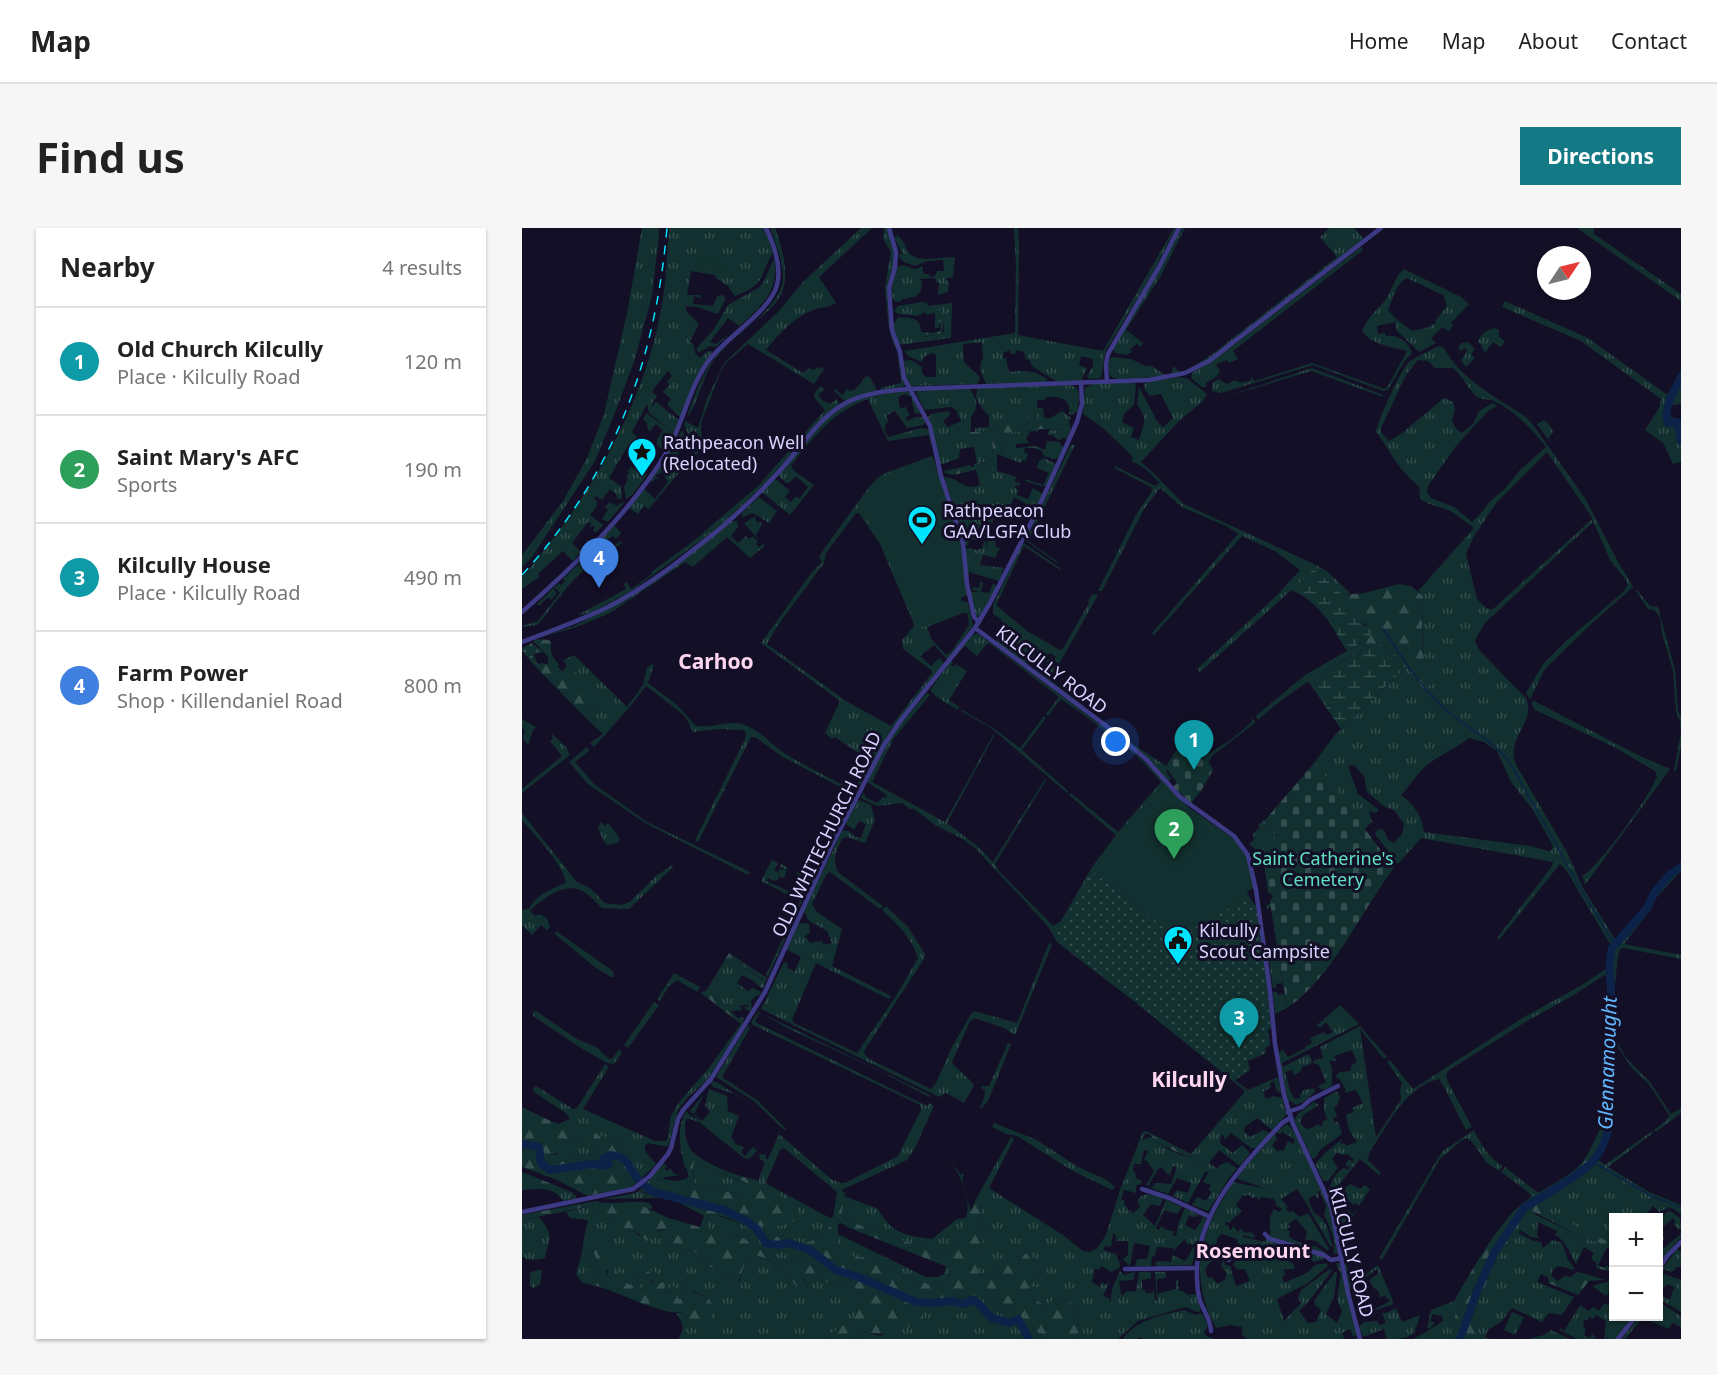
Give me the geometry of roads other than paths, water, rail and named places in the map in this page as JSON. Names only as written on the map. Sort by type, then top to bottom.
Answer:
[{"type":"street","points":[[522,612],[585,553],[628,503],[667,450],[707,363],[720,346],[771,298],[777,284],[778,266],[766,228]]},
{"type":"street","points":[[889,228],[896,252],[895,268],[889,288],[892,324],[903,373],[909,389],[925,414],[933,436],[941,476],[963,543],[967,584],[972,609],[978,622]]},
{"type":"street","points":[[1107,382],[1108,354],[1179,228]]},
{"type":"street","points":[[522,642],[571,624],[612,605],[682,558],[746,505],[775,476],[823,420],[843,405],[876,393],[909,389],[1107,382],[1171,377],[1193,370],[1239,339],[1381,228]]},
{"type":"street","name":"OLD WHITECHURCH ROAD","points":[[522,1212],[633,1189],[643,1183],[658,1167],[671,1148],[682,1110],[711,1079],[756,1008],[830,849],[884,744],[975,628],[990,603],[1036,513],[1077,422],[1082,404],[1081,383]]},
{"type":"street","name":"KILCULLY ROAD","points":[[975,628],[1146,759],[1188,805],[1234,836],[1244,847],[1252,867],[1269,981],[1275,1044],[1289,1115],[1328,1198],[1352,1312],[1360,1339]]},
{"type":"street","points":[[1211,1331],[1199,1297],[1196,1269],[1199,1249],[1210,1217],[1236,1173],[1282,1122],[1310,1100],[1338,1086]]},
{"type":"street","points":[[1142,1189],[1169,1198],[1210,1217]]},
{"type":"street","points":[[1265,1234],[1270,1239],[1324,1255],[1331,1260],[1342,1258]]},
{"type":"street","points":[[1661,1267],[1668,1255],[1681,1242]]},
{"type":"street","points":[[1199,1249],[1229,1260]]},
{"type":"street","points":[[1125,1269],[1196,1269]]},
{"type":"street","points":[[1618,1339],[1633,1321]]},
{"type":"waterway","name":"Glennamought","points":[[1681,377],[1670,399],[1667,412],[1668,423],[1678,422],[1681,441]]},
{"type":"waterway","points":[[1383,629],[1427,691],[1453,716],[1494,746],[1509,761],[1615,945]]},
{"type":"waterway","name":"Glennamought","points":[[1460,1339],[1477,1291],[1494,1253],[1524,1208],[1587,1167],[1601,1149],[1607,1135],[1611,1105],[1608,1045],[1612,948],[1647,908],[1654,893],[1670,874],[1681,867]]},
{"type":"waterway","name":"Glennamought","points":[[522,1144],[539,1147],[541,1163],[550,1170],[593,1164],[605,1166],[609,1164],[604,1158],[610,1155],[620,1157],[625,1160],[640,1182],[653,1192],[724,1210],[747,1221],[757,1229],[766,1243],[777,1245],[789,1243],[810,1250],[836,1270],[861,1278],[916,1302],[953,1301],[964,1304],[971,1300],[976,1301],[992,1318],[1010,1323],[1018,1319],[1029,1339]]},
{"type":"waterway","points":[[1593,1162],[1651,1196],[1681,1207]]},
{"type":"railway","points":[[522,575],[554,537],[582,497],[605,456],[624,414],[640,370],[652,325],[667,228]]},
{"type":"place","name":"Rathpeacon Well (Relocated)","points":[[642,478]]},
{"type":"place","name":"Rathpeacon GAA/LGFA Club","points":[[922,546]]},
{"type":"place","name":"Farm Power","points":[[599,588]]},
{"type":"place","name":"Old Church Kilcully","points":[[1194,770]]},
{"type":"place","name":"Saint Mary's AFC","points":[[1174,859]]},
{"type":"place","name":"Kilcully Scout Campsite","points":[[1178,966]]},
{"type":"place","name":"Kilcully House","points":[[1239,1048]]},
{"type":"district","name":"Carhoo","points":[[716,661]]},
{"type":"district","name":"Kilcully","points":[[1189,1079]]},
{"type":"district","name":"Rosemount","points":[[1253,1250]]},
{"type":"park label","name":"Saint Catherine's Cemetery","points":[[1323,868]]}]
